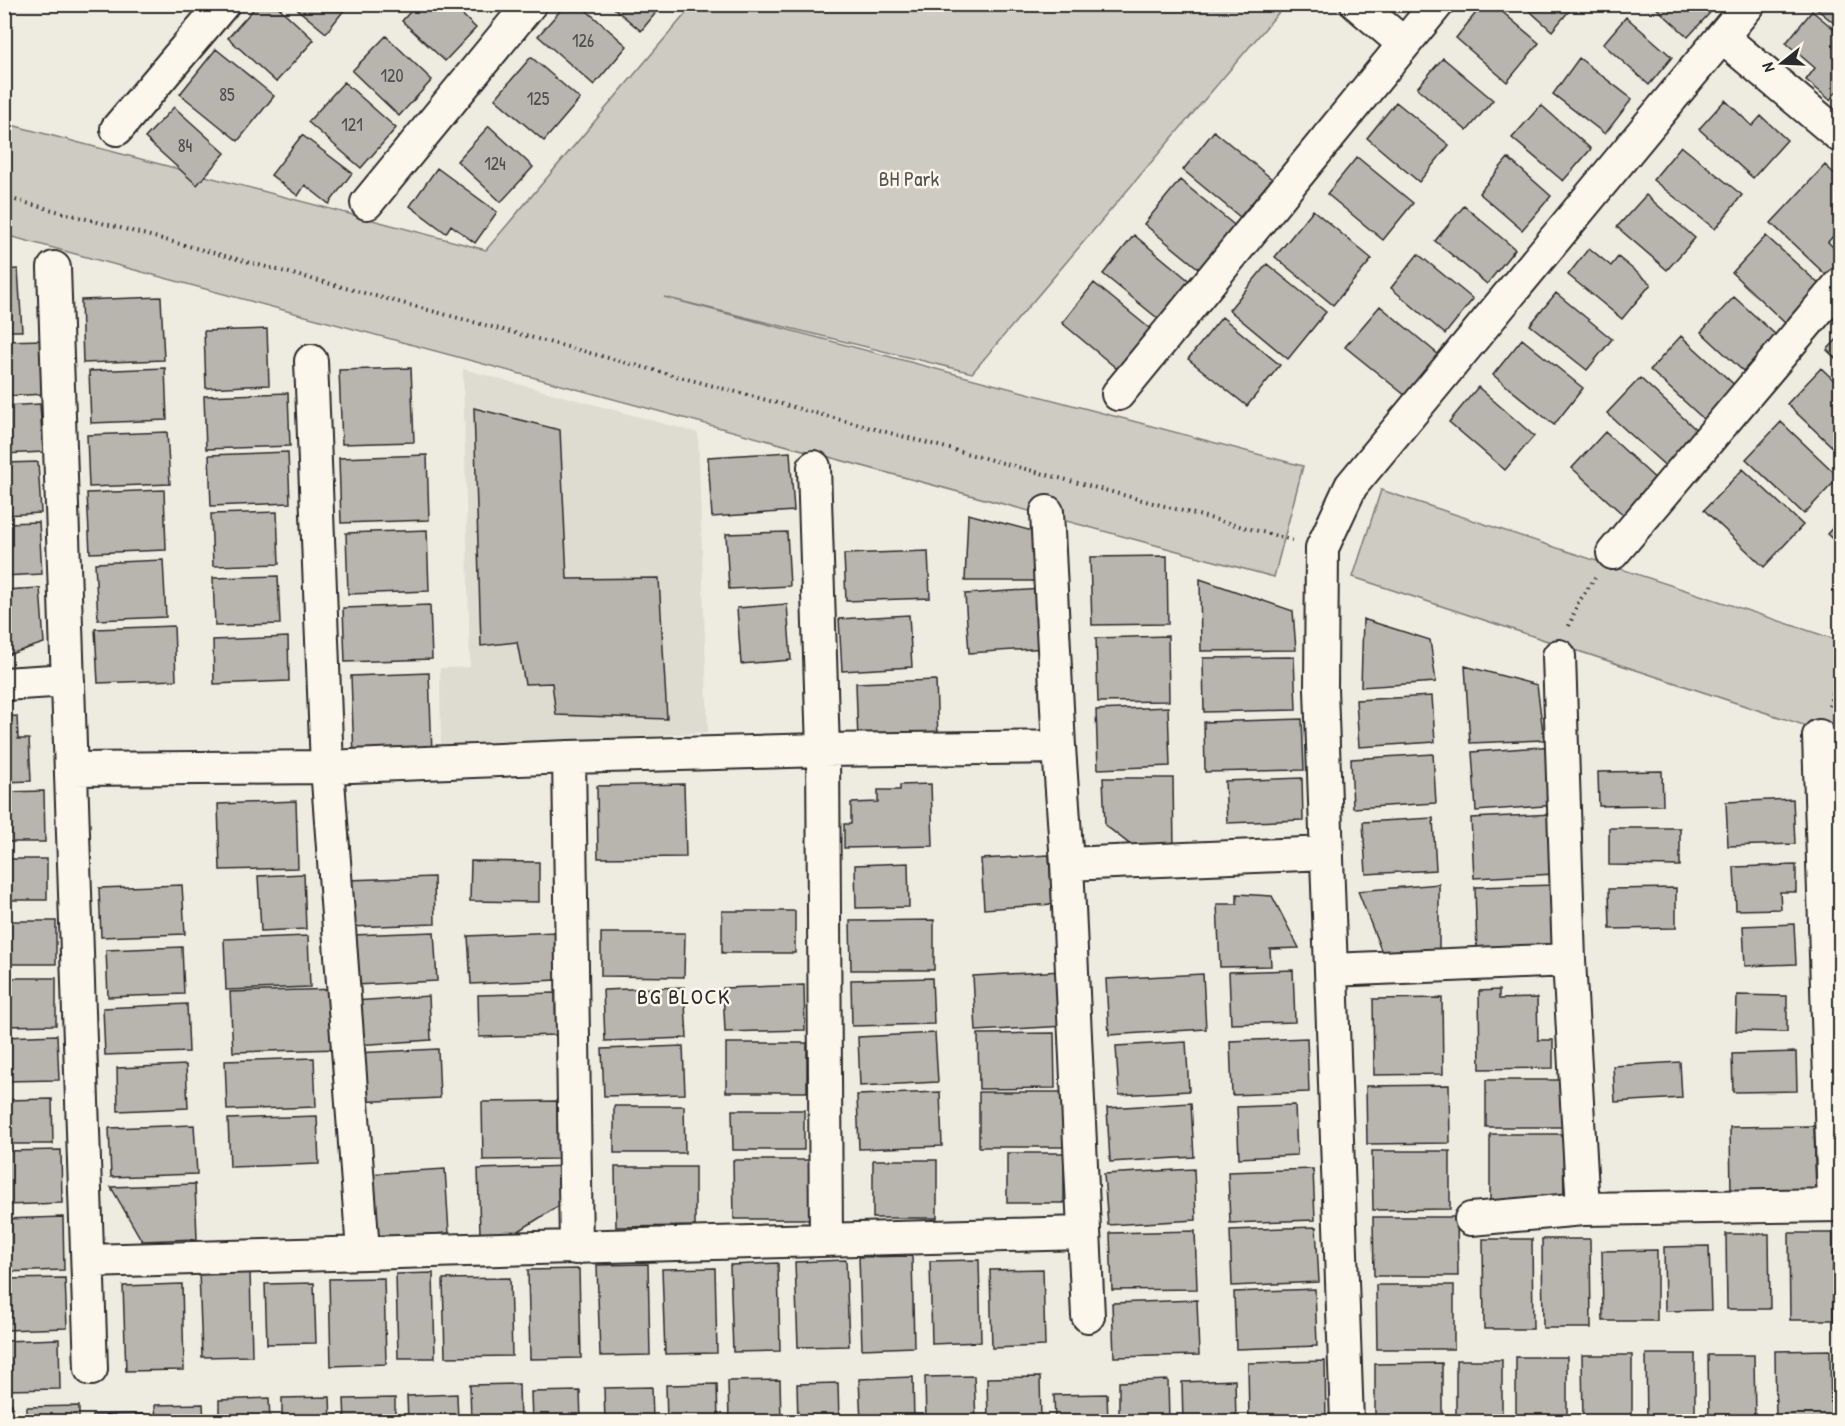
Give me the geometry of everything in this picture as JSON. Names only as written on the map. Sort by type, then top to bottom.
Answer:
[{"type":"street","points":[[117,129],[223,4]]},
{"type":"street","points":[[367,203],[530,4]]},
{"type":"street","points":[[1357,4],[1404,44]]},
{"type":"street","points":[[1118,394],[1437,4]]},
{"type":"street","points":[[1347,1422],[1321,689],[1322,548],[1351,486],[1749,4]]},
{"type":"street","points":[[1722,37],[1840,136]]},
{"type":"street","points":[[54,268],[91,1369]]},
{"type":"street","points":[[1613,553],[1840,284]]},
{"type":"street","points":[[310,361],[327,766],[363,1251]]},
{"type":"street","points":[[814,467],[823,750],[826,1240]]},
{"type":"street","points":[[1047,512],[1067,864],[1088,1316]]},
{"type":"street","points":[[1559,656],[1569,960],[1583,1209]]},
{"type":"street","points":[[4,684],[68,680]]},
{"type":"street","points":[[1471,1219],[1583,1209],[1837,1205],[1819,736]]},
{"type":"street","points":[[72,769],[327,766],[823,750],[1059,747]]},
{"type":"street","points":[[569,757],[576,1248]]},
{"type":"street","points":[[1067,864],[1327,853]]},
{"type":"street","points":[[1331,970],[1569,960]]},
{"type":"street","points":[[88,1261],[363,1251],[576,1248],[1084,1233]]},
{"type":"path","points":[[4,197],[1322,548]]},
{"type":"path","points":[[1559,656],[1578,603],[1613,553]]},
{"type":"path","points":[[1819,736],[1840,670]]},
{"type":"shaded area","points":[[463,369],[698,433],[708,732],[441,749],[440,668],[470,667]]},
{"type":"green space","name":"BH Park","points":[[693,5],[1285,5],[972,373],[664,297],[1303,466],[1274,577],[5,235],[4,123],[486,250]]},
{"type":"green space","points":[[1381,490],[1840,641],[1840,737],[1353,577]]},
{"type":"building","points":[[258,4],[275,4],[314,40],[276,82],[228,38]]},
{"type":"building","points":[[291,4],[349,4],[326,33]]},
{"type":"building","points":[[417,4],[451,4],[476,28],[445,61],[402,21]]},
{"type":"building","points":[[566,4],[579,4],[627,46],[594,85],[538,36]]},
{"type":"building","points":[[609,4],[663,4],[641,31]]},
{"type":"building","points":[[1483,4],[1493,4],[1539,43],[1507,82],[1456,38]]},
{"type":"building","points":[[1522,4],[1575,4],[1552,31]]},
{"type":"building","points":[[1652,4],[1716,4],[1717,5],[1688,37]]},
{"type":"building","points":[[1814,4],[1840,4],[1840,28],[1813,6]]},
{"type":"building","points":[[1812,11],[1840,34],[1840,87],[1830,100],[1806,80],[1815,68],[1786,43]]},
{"type":"building","points":[[1626,17],[1672,57],[1649,85],[1603,44]]},
{"type":"building","points":[[386,36],[432,80],[399,116],[352,71]]},
{"type":"building","points":[[216,49],[274,96],[238,141],[180,94]]},
{"type":"building","points":[[531,57],[580,99],[544,141],[495,99]]},
{"type":"building","points":[[1443,58],[1493,100],[1467,131],[1417,88]]},
{"type":"building","points":[[1579,58],[1632,99],[1605,134],[1553,94]]},
{"type":"building","points":[[344,82],[396,128],[361,168],[308,122]]},
{"type":"building","points":[[1725,100],[1752,126],[1761,116],[1787,140],[1753,178],[1699,129]]},
{"type":"building","points":[[1396,102],[1449,145],[1419,182],[1367,138]]},
{"type":"building","points":[[1541,105],[1591,149],[1563,181],[1512,138]]},
{"type":"building","points":[[174,107],[225,153],[197,185],[145,138]]},
{"type":"building","points":[[489,126],[533,167],[501,202],[457,161]]},
{"type":"building","points":[[1214,131],[1272,179],[1240,217],[1183,170]]},
{"type":"building","points":[[302,135],[352,173],[329,204],[305,185],[298,196],[271,175]]},
{"type":"building","points":[[1681,146],[1742,195],[1715,229],[1653,180]]},
{"type":"building","points":[[1357,157],[1413,203],[1383,240],[1327,194]]},
{"type":"building","points":[[1508,158],[1551,196],[1522,230],[1479,193]]},
{"type":"building","points":[[1825,165],[1840,179],[1840,228],[1828,242],[1840,254],[1840,261],[1827,276],[1771,223]]},
{"type":"building","points":[[437,168],[497,212],[475,243],[451,225],[446,233],[410,206]]},
{"type":"building","points":[[1180,180],[1239,229],[1204,273],[1144,224]]},
{"type":"building","points":[[1646,195],[1695,238],[1667,270],[1617,227]]},
{"type":"building","points":[[1464,206],[1515,249],[1487,284],[1435,241]]},
{"type":"building","points":[[1313,210],[1372,259],[1333,305],[1275,257]]},
{"type":"building","points":[[1134,235],[1192,283],[1161,321],[1103,274]]},
{"type":"building","points":[[1766,236],[1820,285],[1785,323],[1732,273]]},
{"type":"building","points":[[1589,248],[1611,266],[1618,257],[1651,284],[1622,319],[1568,275]]},
{"type":"building","points":[[1418,254],[1473,299],[1445,334],[1391,288]]},
{"type":"building","points":[[1267,264],[1326,312],[1288,359],[1229,310]]},
{"type":"building","points":[[18,269],[22,331],[4,331],[4,270]]},
{"type":"building","points":[[1094,283],[1154,332],[1122,373],[1062,323]]},
{"type":"building","points":[[1556,293],[1612,339],[1587,370],[1530,325]]},
{"type":"building","points":[[161,297],[164,360],[83,363],[81,300]]},
{"type":"building","points":[[1734,297],[1776,335],[1743,371],[1701,332]]},
{"type":"building","points":[[1380,306],[1439,355],[1406,396],[1345,347]]},
{"type":"building","points":[[1222,317],[1280,365],[1247,406],[1188,359]]},
{"type":"building","points":[[267,329],[269,385],[206,388],[204,331]]},
{"type":"building","points":[[1681,336],[1739,389],[1708,423],[1650,370]]},
{"type":"building","points":[[1840,336],[1840,363],[1827,350]]},
{"type":"building","points":[[1522,339],[1583,388],[1554,425],[1493,375]]},
{"type":"building","points":[[43,340],[46,394],[4,396],[4,341]]},
{"type":"building","points":[[165,368],[167,420],[91,423],[89,371]]},
{"type":"building","points":[[411,368],[414,442],[342,444],[339,370]]},
{"type":"building","points":[[1821,368],[1840,386],[1840,454],[1787,404]]},
{"type":"building","points":[[1640,378],[1702,435],[1670,470],[1607,413]]},
{"type":"building","points":[[1478,387],[1534,436],[1505,470],[1449,422]]},
{"type":"building","points":[[288,393],[290,446],[206,449],[204,396]]},
{"type":"building","points":[[40,404],[43,452],[4,454],[4,406]]},
{"type":"building","points":[[474,408],[560,430],[567,579],[659,578],[667,719],[556,715],[552,683],[525,684],[517,642],[481,646]]},
{"type":"building","points":[[1781,422],[1839,477],[1804,514],[1746,459]]},
{"type":"building","points":[[167,432],[170,484],[89,487],[87,435]]},
{"type":"building","points":[[1605,432],[1661,484],[1629,520],[1572,468]]},
{"type":"building","points":[[288,452],[290,503],[211,506],[209,455]]},
{"type":"building","points":[[790,452],[794,511],[712,517],[708,457]]},
{"type":"building","points":[[427,455],[429,520],[341,523],[339,458]]},
{"type":"building","points":[[38,462],[41,513],[4,515],[4,463]]},
{"type":"building","points":[[1743,469],[1803,525],[1764,567],[1704,510]]},
{"type":"building","points":[[164,490],[166,550],[90,553],[87,493]]},
{"type":"building","points":[[277,512],[279,564],[213,566],[211,514]]},
{"type":"building","points":[[968,514],[1040,533],[1043,581],[965,581]]},
{"type":"building","points":[[1840,520],[1840,546],[1827,534]]},
{"type":"building","points":[[39,522],[42,574],[4,576],[4,523]]},
{"type":"building","points":[[427,530],[429,591],[348,594],[346,533]]},
{"type":"building","points":[[787,532],[790,586],[729,589],[726,534]]},
{"type":"building","points":[[928,551],[930,598],[846,601],[844,554]]},
{"type":"building","points":[[1167,556],[1168,624],[1092,625],[1090,557]]},
{"type":"building","points":[[163,560],[166,617],[98,620],[95,563]]},
{"type":"building","points":[[278,576],[280,624],[215,626],[213,578]]},
{"type":"building","points":[[1200,579],[1293,611],[1296,650],[1201,651]]},
{"type":"building","points":[[40,588],[44,643],[4,656],[4,590]]},
{"type":"building","points":[[1042,589],[1046,648],[969,653],[965,594]]},
{"type":"building","points":[[787,604],[791,660],[741,664],[737,608]]},
{"type":"building","points":[[430,605],[432,659],[345,662],[343,608]]},
{"type":"building","points":[[909,615],[912,667],[842,671],[839,619]]},
{"type":"building","points":[[1363,619],[1430,640],[1436,682],[1361,687]]},
{"type":"building","points":[[174,626],[176,680],[98,683],[95,629]]},
{"type":"building","points":[[1168,636],[1169,701],[1098,702],[1096,638]]},
{"type":"building","points":[[288,637],[289,681],[214,684],[213,640]]},
{"type":"building","points":[[1294,657],[1296,710],[1204,712],[1203,658]]},
{"type":"building","points":[[1465,666],[1537,685],[1544,740],[1470,743]]},
{"type":"building","points":[[429,673],[432,754],[354,757],[351,676]]},
{"type":"building","points":[[936,680],[938,740],[858,742],[856,683]]},
{"type":"building","points":[[1432,696],[1435,742],[1359,747],[1356,700]]},
{"type":"building","points":[[1168,707],[1170,766],[1098,769],[1096,710]]},
{"type":"building","points":[[17,716],[18,739],[29,739],[31,781],[4,782],[4,717]]},
{"type":"building","points":[[1302,719],[1304,770],[1205,772],[1204,722]]},
{"type":"building","points":[[1553,746],[1557,805],[1476,811],[1472,752]]},
{"type":"building","points":[[1433,754],[1436,803],[1353,808],[1351,759]]},
{"type":"building","points":[[1662,771],[1663,805],[1599,806],[1598,772]]},
{"type":"building","points":[[1103,778],[1173,778],[1174,852],[1132,846],[1105,825]]},
{"type":"building","points":[[1302,778],[1303,820],[1227,823],[1225,781]]},
{"type":"building","points":[[684,784],[686,857],[598,858],[597,786]]},
{"type":"building","points":[[931,784],[933,846],[844,848],[844,824],[851,824],[851,803],[878,802],[878,790],[900,790],[900,785]]},
{"type":"building","points":[[44,791],[45,842],[4,842],[4,792]]},
{"type":"building","points":[[1793,799],[1795,844],[1728,846],[1726,802]]},
{"type":"building","points":[[296,801],[298,868],[220,870],[218,804]]},
{"type":"building","points":[[1553,814],[1555,874],[1474,878],[1471,818]]},
{"type":"building","points":[[1433,818],[1436,870],[1366,874],[1363,822]]},
{"type":"building","points":[[1609,828],[1680,828],[1680,866],[1609,865]]},
{"type":"building","points":[[1049,855],[1052,904],[984,909],[981,859]]},
{"type":"building","points":[[4,859],[47,859],[47,900],[4,900]]},
{"type":"building","points":[[471,861],[539,862],[539,902],[470,901]]},
{"type":"building","points":[[908,863],[909,907],[856,908],[855,865]]},
{"type":"building","points":[[1796,865],[1796,892],[1780,892],[1781,909],[1736,910],[1734,867]]},
{"type":"building","points":[[304,874],[306,929],[261,931],[258,876]]},
{"type":"building","points":[[434,877],[435,924],[349,927],[348,880]]},
{"type":"building","points":[[1439,884],[1439,951],[1383,955],[1358,891]]},
{"type":"building","points":[[182,885],[185,934],[101,937],[99,888]]},
{"type":"building","points":[[1558,885],[1559,950],[1477,952],[1475,887]]},
{"type":"building","points":[[1676,888],[1676,928],[1610,929],[1609,889]]},
{"type":"building","points":[[1237,894],[1272,896],[1299,948],[1270,949],[1271,966],[1220,967],[1217,904],[1237,904]]},
{"type":"building","points":[[722,911],[795,911],[795,953],[722,953]]},
{"type":"building","points":[[934,920],[934,970],[851,970],[850,921]]},
{"type":"building","points":[[4,921],[56,921],[56,964],[4,964]]},
{"type":"building","points":[[1794,924],[1796,964],[1745,966],[1743,926]]},
{"type":"building","points":[[434,932],[437,981],[355,985],[352,935]]},
{"type":"building","points":[[556,932],[558,980],[471,984],[468,936]]},
{"type":"building","points":[[601,933],[685,933],[684,977],[601,976]]},
{"type":"building","points":[[308,936],[310,987],[226,990],[224,939]]},
{"type":"building","points":[[182,947],[184,994],[108,997],[106,950]]},
{"type":"building","points":[[1293,970],[1295,1022],[1231,1024],[1229,972]]},
{"type":"building","points":[[1062,971],[1065,1026],[976,1031],[973,976]]},
{"type":"building","points":[[1203,974],[1206,1029],[1109,1035],[1106,979]]},
{"type":"building","points":[[4,978],[56,978],[56,1025],[4,1026]]},
{"type":"building","points":[[932,978],[934,1024],[852,1026],[851,980]]},
{"type":"building","points":[[804,985],[805,1030],[725,1032],[723,988]]},
{"type":"building","points":[[684,987],[687,1038],[605,1041],[603,990]]},
{"type":"building","points":[[339,989],[341,1049],[233,1052],[230,992]]},
{"type":"building","points":[[1499,990],[1499,999],[1537,998],[1538,1040],[1553,1040],[1553,1068],[1480,1069],[1479,991]]},
{"type":"building","points":[[555,993],[556,1035],[479,1037],[478,995]]},
{"type":"building","points":[[1737,995],[1787,996],[1787,1032],[1736,1031]]},
{"type":"building","points":[[429,996],[431,1040],[356,1045],[354,1001]]},
{"type":"building","points":[[1442,998],[1443,1074],[1374,1075],[1373,999]]},
{"type":"building","points":[[187,1004],[189,1052],[105,1055],[103,1008]]},
{"type":"building","points":[[935,1033],[938,1082],[860,1086],[858,1037]]},
{"type":"building","points":[[1054,1033],[1055,1088],[979,1089],[978,1034]]},
{"type":"building","points":[[57,1035],[59,1080],[4,1081],[4,1037]]},
{"type":"building","points":[[1307,1038],[1309,1092],[1232,1095],[1230,1041]]},
{"type":"building","points":[[1186,1042],[1189,1091],[1119,1095],[1116,1046]]},
{"type":"building","points":[[726,1043],[807,1043],[807,1092],[726,1092]]},
{"type":"building","points":[[683,1046],[685,1094],[604,1096],[602,1049]]},
{"type":"building","points":[[438,1049],[440,1098],[357,1102],[355,1053]]},
{"type":"building","points":[[1796,1052],[1797,1091],[1733,1092],[1732,1054]]},
{"type":"building","points":[[314,1058],[316,1107],[227,1110],[225,1061]]},
{"type":"building","points":[[1680,1062],[1682,1098],[1615,1102],[1613,1066]]},
{"type":"building","points":[[186,1065],[188,1108],[118,1111],[117,1068]]},
{"type":"building","points":[[1486,1080],[1562,1080],[1563,1127],[1486,1127]]},
{"type":"building","points":[[1449,1085],[1450,1143],[1367,1144],[1366,1086]]},
{"type":"building","points":[[940,1092],[942,1146],[859,1149],[857,1095]]},
{"type":"building","points":[[979,1092],[1063,1092],[1063,1147],[979,1147]]},
{"type":"building","points":[[52,1099],[53,1144],[4,1144],[4,1100]]},
{"type":"building","points":[[557,1101],[558,1159],[483,1160],[482,1102]]},
{"type":"building","points":[[1191,1103],[1194,1157],[1110,1162],[1107,1108]]},
{"type":"building","points":[[1295,1105],[1297,1155],[1239,1158],[1237,1107]]},
{"type":"building","points":[[614,1106],[684,1106],[685,1153],[614,1153]]},
{"type":"building","points":[[732,1110],[804,1110],[804,1150],[733,1150]]},
{"type":"building","points":[[317,1116],[319,1164],[230,1167],[228,1119]]},
{"type":"building","points":[[194,1125],[197,1174],[111,1177],[109,1128]]},
{"type":"building","points":[[1814,1126],[1816,1192],[1731,1194],[1730,1127]]},
{"type":"building","points":[[1490,1134],[1563,1134],[1564,1203],[1490,1204]]},
{"type":"building","points":[[61,1150],[62,1203],[6,1205],[5,1151]]},
{"type":"building","points":[[1372,1151],[1450,1151],[1450,1209],[1373,1210]]},
{"type":"building","points":[[1007,1153],[1064,1153],[1064,1203],[1007,1203]]},
{"type":"building","points":[[733,1160],[814,1160],[815,1219],[734,1219]]},
{"type":"building","points":[[873,1160],[937,1160],[937,1218],[873,1218]]},
{"type":"building","points":[[568,1166],[568,1200],[514,1234],[480,1233],[478,1169]]},
{"type":"building","points":[[615,1167],[695,1167],[695,1226],[616,1227]]},
{"type":"building","points":[[445,1169],[449,1233],[371,1238],[367,1174]]},
{"type":"building","points":[[1194,1169],[1196,1220],[1108,1225],[1104,1174]]},
{"type":"building","points":[[1313,1169],[1315,1220],[1230,1223],[1228,1172]]},
{"type":"building","points":[[195,1184],[197,1239],[142,1241],[111,1187]]},
{"type":"building","points":[[63,1217],[64,1270],[4,1272],[4,1219]]},
{"type":"building","points":[[1373,1217],[1457,1217],[1458,1276],[1374,1276]]},
{"type":"building","points":[[1316,1227],[1319,1282],[1232,1286],[1230,1230]]},
{"type":"building","points":[[1195,1231],[1197,1289],[1112,1290],[1110,1233]]},
{"type":"building","points":[[1789,1233],[1833,1233],[1833,1320],[1790,1320]]},
{"type":"building","points":[[1726,1234],[1769,1234],[1770,1309],[1727,1309]]},
{"type":"building","points":[[1483,1239],[1532,1239],[1533,1329],[1484,1329]]},
{"type":"building","points":[[1542,1239],[1590,1239],[1591,1328],[1543,1328]]},
{"type":"building","points":[[1709,1246],[1711,1310],[1665,1311],[1664,1247]]},
{"type":"building","points":[[1657,1250],[1657,1321],[1603,1321],[1602,1251]]},
{"type":"building","points":[[912,1256],[914,1347],[862,1349],[859,1257]]},
{"type":"building","points":[[846,1260],[849,1346],[798,1347],[795,1262]]},
{"type":"building","points":[[979,1260],[981,1342],[932,1344],[930,1261]]},
{"type":"building","points":[[778,1263],[780,1351],[733,1352],[730,1265]]},
{"type":"building","points":[[648,1264],[650,1355],[600,1356],[597,1265]]},
{"type":"building","points":[[715,1268],[717,1353],[665,1354],[662,1269]]},
{"type":"building","points":[[579,1269],[581,1358],[530,1359],[528,1270]]},
{"type":"building","points":[[1043,1269],[1045,1346],[992,1348],[990,1270]]},
{"type":"building","points":[[250,1270],[252,1356],[202,1357],[199,1271]]},
{"type":"building","points":[[433,1273],[435,1358],[398,1358],[396,1274]]},
{"type":"building","points":[[65,1278],[67,1328],[4,1330],[4,1279]]},
{"type":"building","points":[[384,1278],[386,1364],[331,1366],[329,1279]]},
{"type":"building","points":[[510,1278],[512,1356],[445,1357],[443,1279]]},
{"type":"building","points":[[314,1283],[316,1343],[267,1344],[265,1284]]},
{"type":"building","points":[[182,1284],[184,1370],[126,1371],[123,1286]]},
{"type":"building","points":[[1376,1285],[1454,1285],[1454,1349],[1377,1349]]},
{"type":"building","points":[[1315,1289],[1317,1346],[1236,1349],[1234,1292]]},
{"type":"building","points":[[1197,1300],[1199,1355],[1114,1357],[1112,1303]]},
{"type":"building","points":[[59,1339],[60,1389],[4,1390],[4,1341]]},
{"type":"building","points":[[1830,1350],[1831,1422],[1776,1422],[1775,1351]]},
{"type":"building","points":[[1838,1351],[1840,1351],[1840,1422],[1839,1422]]},
{"type":"building","points":[[1646,1354],[1695,1354],[1695,1422],[1647,1422]]},
{"type":"building","points":[[1582,1355],[1632,1355],[1632,1422],[1583,1422]]},
{"type":"building","points":[[1708,1355],[1754,1355],[1755,1422],[1709,1422]]},
{"type":"building","points":[[1516,1357],[1567,1357],[1567,1422],[1516,1422]]},
{"type":"building","points":[[1456,1360],[1502,1360],[1502,1422],[1456,1422]]},
{"type":"building","points":[[1325,1361],[1326,1422],[1249,1422],[1248,1363]]},
{"type":"building","points":[[1442,1363],[1442,1422],[1375,1422],[1375,1364]]},
{"type":"building","points":[[974,1376],[976,1422],[926,1422],[925,1377]]},
{"type":"building","points":[[913,1377],[914,1422],[861,1422],[859,1379]]},
{"type":"building","points":[[1040,1377],[1041,1422],[988,1422],[987,1378]]},
{"type":"building","points":[[780,1380],[781,1422],[729,1422],[728,1381]]},
{"type":"building","points":[[1168,1380],[1169,1422],[1119,1422],[1119,1382]]},
{"type":"building","points":[[1235,1380],[1236,1422],[1183,1422],[1182,1382]]},
{"type":"building","points":[[838,1383],[839,1422],[798,1422],[797,1384]]},
{"type":"building","points":[[519,1384],[520,1422],[471,1422],[470,1385]]},
{"type":"building","points":[[717,1384],[718,1422],[667,1422],[666,1385]]},
{"type":"building","points":[[652,1387],[653,1422],[605,1422],[604,1388]]},
{"type":"building","points":[[580,1391],[581,1422],[532,1422],[531,1392]]},
{"type":"building","points":[[457,1394],[458,1422],[408,1422],[407,1396]]},
{"type":"building","points":[[1107,1394],[1108,1422],[1055,1422],[1054,1395]]},
{"type":"building","points":[[330,1397],[331,1422],[282,1422],[282,1398]]},
{"type":"building","points":[[269,1398],[270,1422],[219,1422],[219,1400]]},
{"type":"building","points":[[395,1398],[395,1422],[345,1422],[344,1399]]},
{"type":"building","points":[[12,1404],[13,1422],[4,1422],[4,1405]]},
{"type":"building","points":[[203,1404],[204,1422],[156,1422],[155,1405]]},
{"type":"building","points":[[79,1406],[79,1422],[27,1422],[27,1407]]},
{"type":"building","points":[[145,1414],[146,1422],[92,1422],[92,1415]]},
{"type":"district","name":"BG BLOCK","points":[[684,996]]}]
